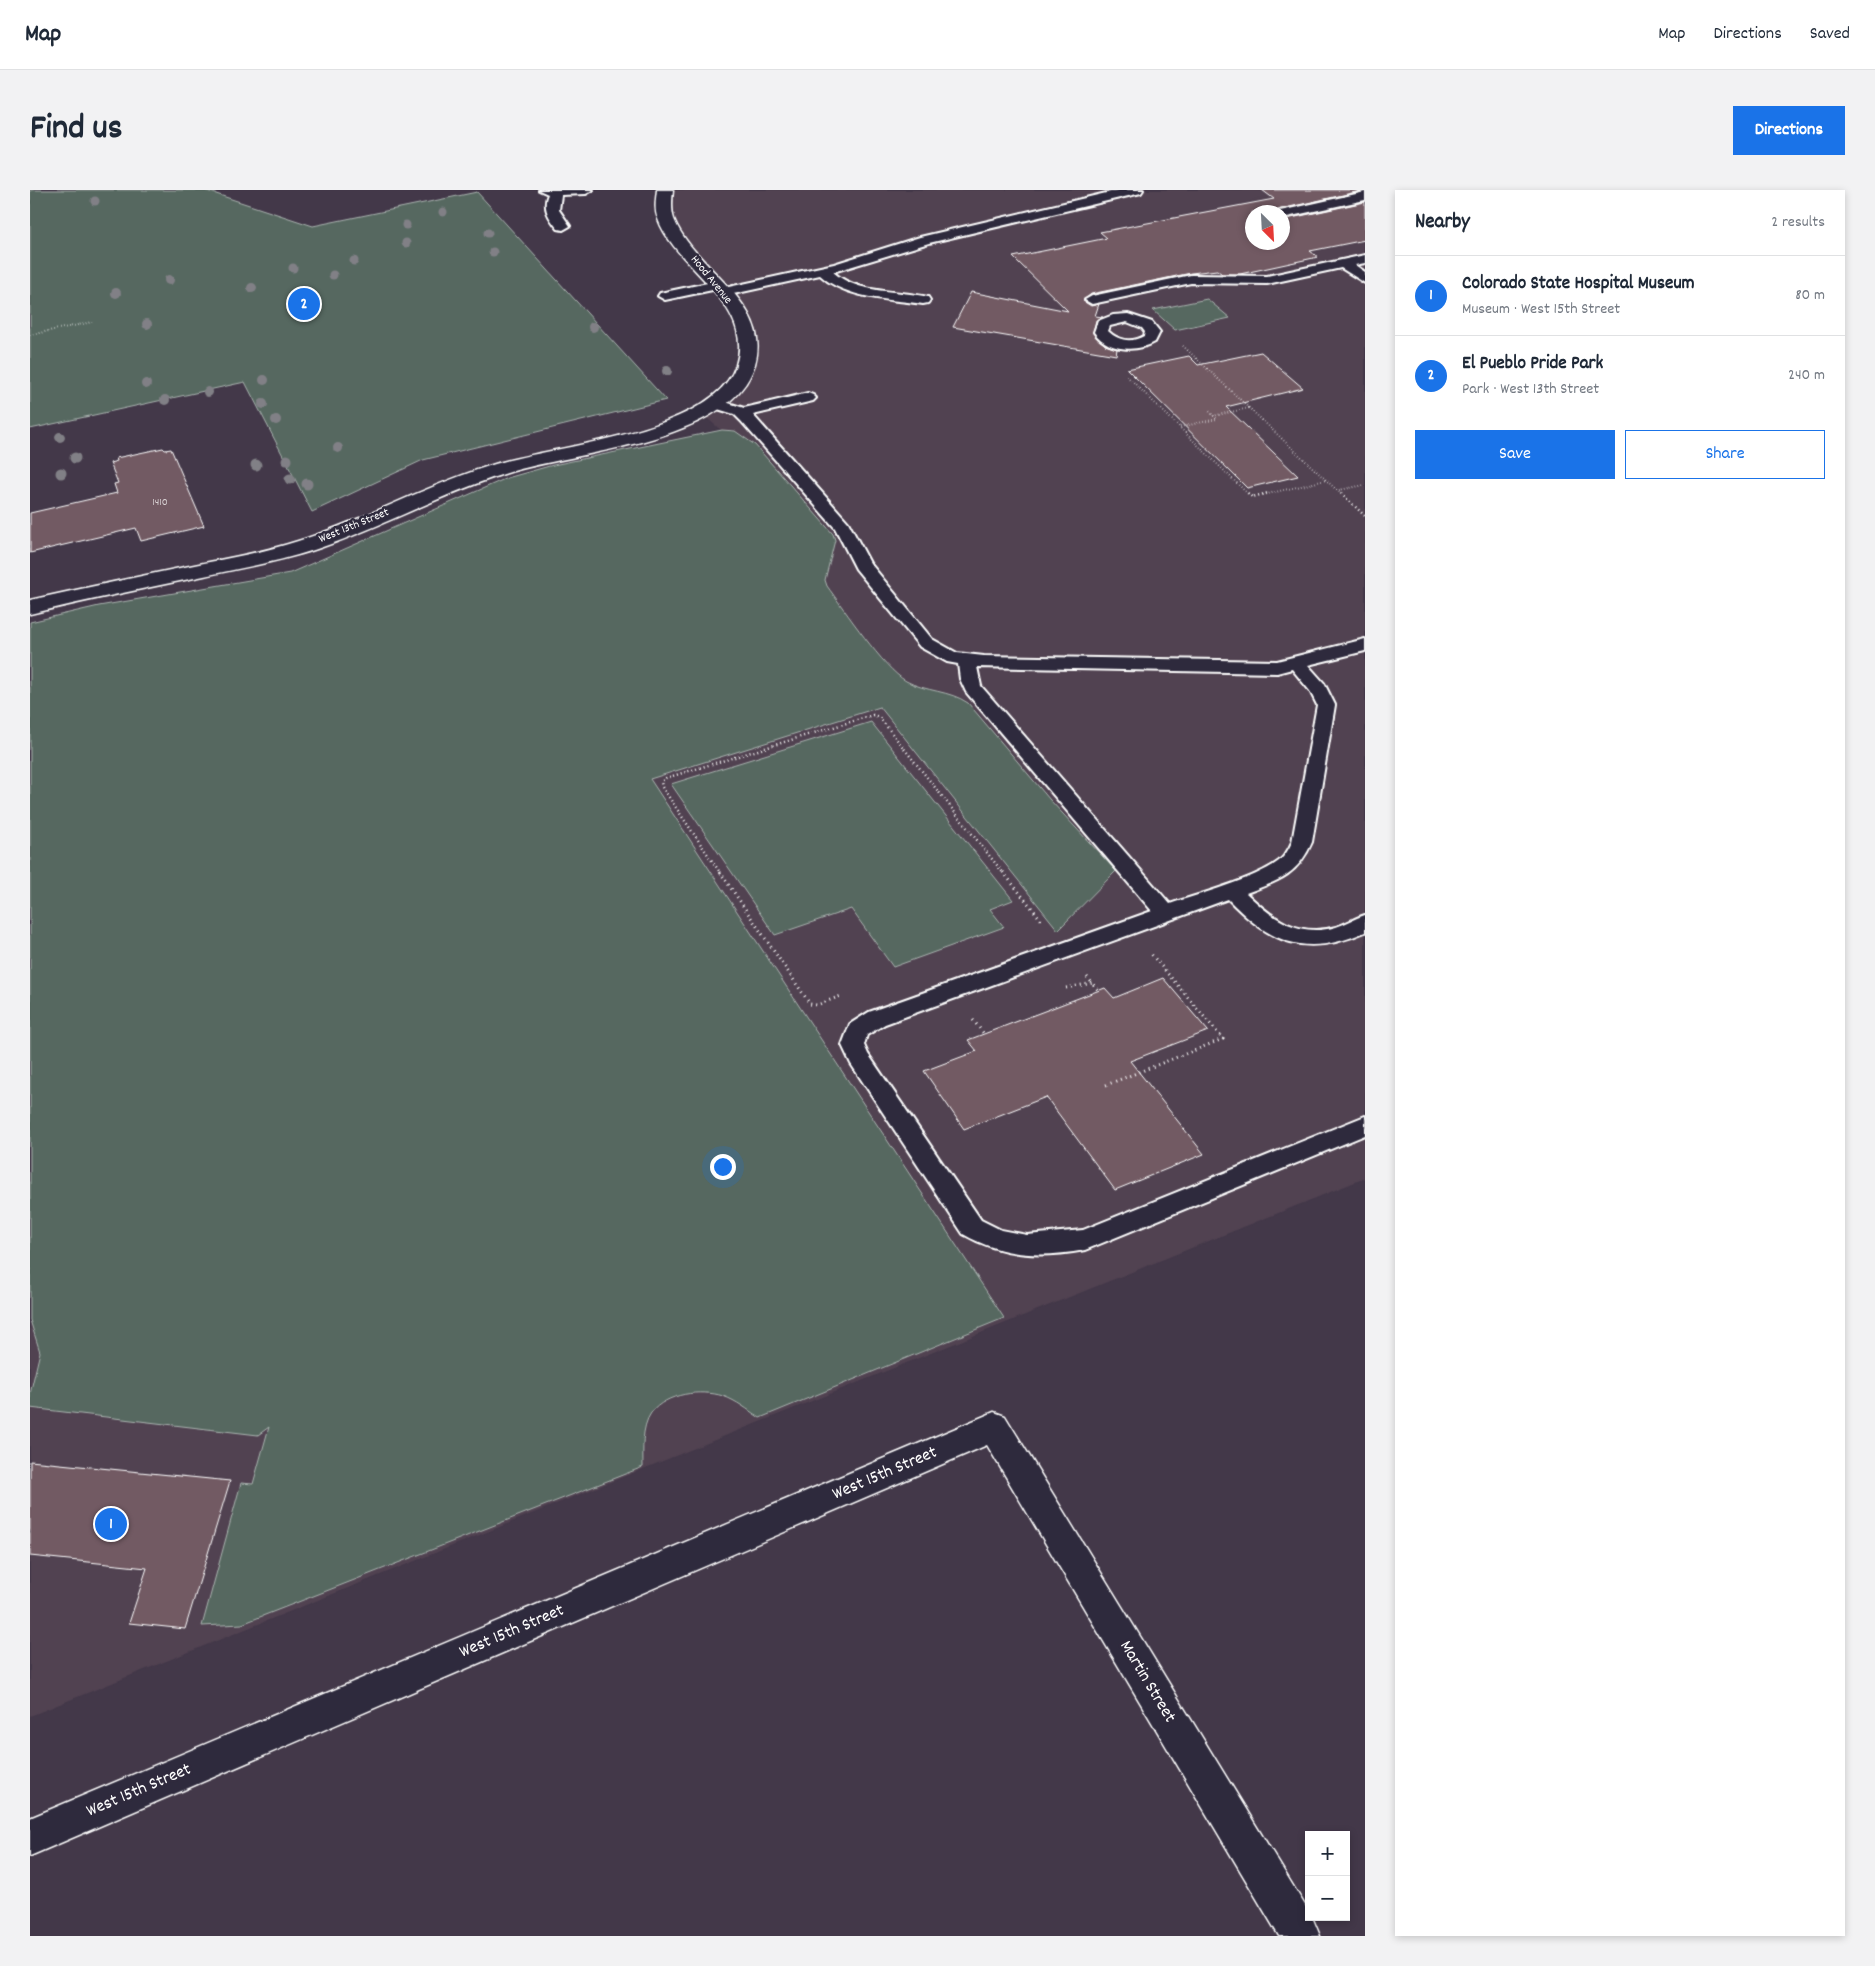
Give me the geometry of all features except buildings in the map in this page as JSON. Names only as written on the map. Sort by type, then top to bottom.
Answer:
[{"type":"street","name":"Hood Avenue","points":[[665,190],[666,218],[674,234],[720,289],[748,333],[747,360],[738,382],[716,404],[701,414],[673,426]]},
{"type":"street","name":"West 13th Street","points":[[30,608],[278,554],[325,538],[452,484],[502,467],[673,426]]},
{"type":"street","name":"West 15th Street","points":[[30,1837],[994,1427]]},
{"type":"street","name":"Martin Street","points":[[994,1427],[1301,1936]]},
{"type":"lane","points":[[563,226],[551,208],[551,191],[586,190]]},
{"type":"lane","points":[[665,296],[720,289],[823,270],[925,240],[1136,190]]},
{"type":"lane","points":[[1290,212],[1364,193]]},
{"type":"lane","points":[[1113,319],[1092,300],[1191,279],[1267,280],[1365,259]]},
{"type":"lane","points":[[1344,264],[1365,279]]},
{"type":"lane","points":[[823,270],[835,281],[851,288],[923,300]]},
{"type":"lane","points":[[1128,318],[1142,322],[1151,328],[1153,336],[1146,342],[1133,345],[1110,340],[1104,336],[1100,328],[1103,324],[1113,319],[1128,318]]},
{"type":"lane","points":[[741,413],[808,398]]},
{"type":"lane","points":[[716,404],[741,413],[842,526],[862,565],[926,642],[953,658],[967,660],[1277,667],[1365,645]]},
{"type":"lane","points":[[967,660],[969,679],[973,688],[1166,913]]},
{"type":"lane","points":[[1296,663],[1316,684],[1323,694],[1326,705],[1302,842],[1296,858],[1278,872],[1231,890],[877,1018],[858,1030],[853,1045],[859,1058],[972,1227],[988,1238],[1015,1245],[1049,1247],[1085,1240],[1365,1125]]},
{"type":"lane","points":[[1231,890],[1261,920],[1280,932],[1302,938],[1320,940],[1342,935],[1365,923]]},
{"type":"path","points":[[30,335],[92,322]]},
{"type":"path","points":[[1153,336],[1182,345],[1365,516]]},
{"type":"path","points":[[1110,340],[1102,344],[1102,351],[1252,497],[1326,480]]},
{"type":"path","points":[[1213,416],[1249,408]]},
{"type":"path","points":[[1180,427],[1217,419],[1208,411]]},
{"type":"path","points":[[1338,491],[1365,485]]},
{"type":"path","points":[[842,996],[817,1005],[810,1004],[662,787],[661,782],[666,778],[864,717],[873,715],[879,717],[1098,990]]},
{"type":"path","points":[[1034,925],[1043,922]]},
{"type":"path","points":[[1106,1085],[1223,1039],[1150,953]]},
{"type":"path","points":[[972,1019],[984,1034]]},
{"type":"shaded area","points":[[666,190],[1365,190],[1365,1178],[30,1716],[30,622],[99,606],[290,573],[507,478],[553,465],[721,430],[702,414],[738,382],[748,333],[674,234]]},
{"type":"green space","points":[[30,190],[204,190],[313,226],[477,192],[666,400],[423,460],[312,512],[245,382],[30,429]]},
{"type":"green space","points":[[1207,299],[1230,318],[1175,330],[1153,310]]},
{"type":"green space","points":[[722,430],[735,431],[755,445],[833,534],[835,540],[825,580],[827,586],[876,652],[906,681],[953,696],[968,703],[1050,800],[1116,871],[1058,930],[880,707],[650,779],[1004,1318],[760,1418],[738,1403],[723,1396],[695,1393],[675,1397],[657,1406],[648,1419],[643,1439],[643,1467],[242,1624],[202,1626],[241,1483],[253,1484],[269,1427],[258,1435],[30,1408],[30,1394],[40,1352],[30,1320],[30,622],[99,606],[290,573],[507,478],[553,465]]},
{"type":"green space","points":[[871,722],[1013,900],[990,909],[1004,927],[893,967],[851,909],[775,935],[671,784]]},
{"type":"place","name":"El Pueblo Pride Park","points":[[304,304]]},
{"type":"place","name":"Colorado State Hospital Museum","points":[[111,1524]]}]
